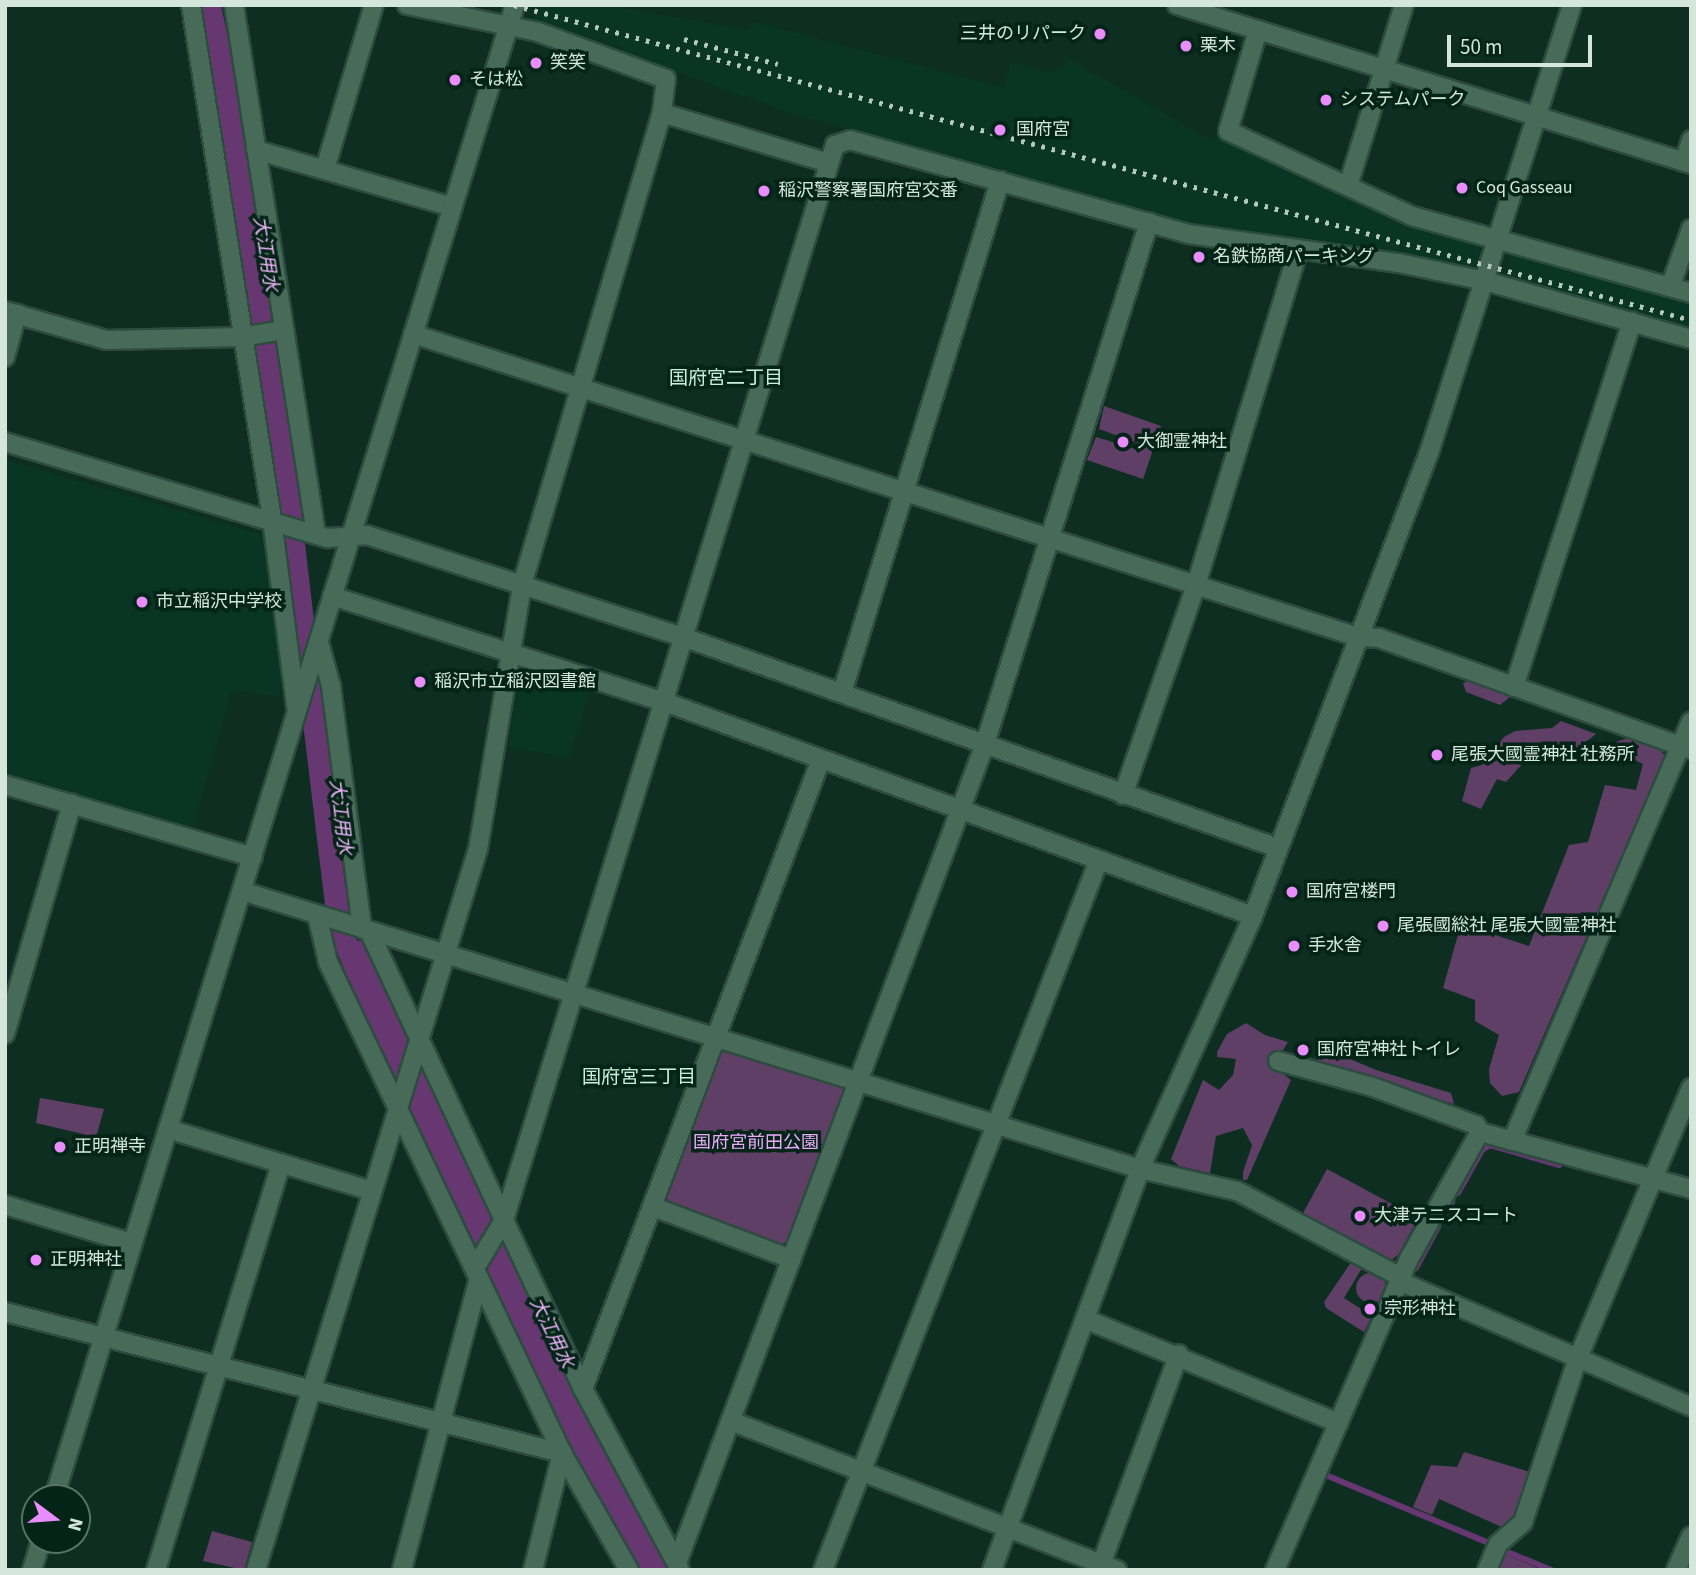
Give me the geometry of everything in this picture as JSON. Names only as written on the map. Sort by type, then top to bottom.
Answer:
[{"type":"street","points":[[191,5],[273,519],[298,709]]},
{"type":"street","points":[[234,5],[310,532]]},
{"type":"street","points":[[325,169],[374,5]]},
{"type":"street","points":[[257,1570],[478,849],[513,653],[522,585],[663,113],[666,79],[508,24],[407,5]]},
{"type":"street","points":[[58,1484],[514,5]]},
{"type":"street","points":[[1177,5],[1687,163],[1691,140]]},
{"type":"street","points":[[1348,186],[1404,5]]},
{"type":"street","points":[[992,1570],[1140,1169],[1253,916],[1429,453],[1572,5]]},
{"type":"street","points":[[1258,30],[1228,131],[1412,216],[1691,293]]},
{"type":"street","points":[[663,113],[829,163]]},
{"type":"street","points":[[402,1570],[478,1269],[503,1223],[835,145],[850,140],[1189,234],[1299,249],[1485,281],[1691,339]]},
{"type":"street","points":[[256,150],[452,207]]},
{"type":"street","points":[[842,693],[1000,181]]},
{"type":"street","points":[[679,1566],[730,1421],[985,744],[1149,222]]},
{"type":"street","points":[[1670,287],[1691,229]]},
{"type":"street","points":[[1123,795],[1196,585],[1299,249]]},
{"type":"street","points":[[5,357],[11,312],[106,340],[244,337],[279,331]]},
{"type":"street","points":[[1514,687],[1632,322]]},
{"type":"street","points":[[413,334],[1358,637],[1378,638],[1686,748]]},
{"type":"street","points":[[5,442],[310,532],[350,537],[367,535],[683,636],[1278,848]]},
{"type":"street","points":[[332,596],[662,701],[1253,916]]},
{"type":"street","points":[[319,641],[331,686],[362,929],[583,1389],[679,1566]]},
{"type":"street","points":[[1512,1141],[1686,748],[1691,722]]},
{"type":"street","points":[[583,1389],[821,759]]},
{"type":"street","points":[[5,785],[253,857]]},
{"type":"street","points":[[5,1034],[72,804]]},
{"type":"street","points":[[822,1570],[1099,860]]},
{"type":"street","points":[[242,891],[994,1125],[1140,1169],[1237,1191],[1400,1279],[1691,1407]]},
{"type":"street","points":[[320,916],[328,962],[400,1100],[562,1453],[629,1570]]},
{"type":"street","points":[[1278,1061],[1373,1087],[1476,1125],[1480,1132],[1691,1189]]},
{"type":"street","points":[[1487,1570],[1498,1544],[1523,1522],[1578,1358],[1691,1088]]},
{"type":"street","points":[[168,1129],[372,1191]]},
{"type":"street","points":[[1275,1570],[1400,1279],[1480,1132]]},
{"type":"street","points":[[156,1570],[281,1164]]},
{"type":"street","points":[[5,1205],[132,1243]]},
{"type":"street","points":[[654,1207],[791,1259]]},
{"type":"street","points":[[5,1312],[103,1339],[562,1453]]},
{"type":"street","points":[[1084,1319],[1179,1354],[1338,1423]]},
{"type":"street","points":[[730,1421],[1008,1527],[1106,1568],[1179,1354]]},
{"type":"street","points":[[533,1570],[562,1453]]},
{"type":"street","points":[[1676,1570],[1691,1536]]},
{"type":"shaded area","points":[[197,5],[221,5],[234,66],[300,501],[345,885],[357,941],[362,940],[402,1023],[572,1390],[669,1570],[638,1570],[580,1465],[382,1049],[371,1034],[328,930],[302,715]]},
{"type":"shaded area","points":[[538,5],[607,5],[749,30],[752,21],[1004,88],[1011,62],[1048,72],[1060,69],[1069,59],[1213,141],[1217,135],[1403,222],[1482,244],[1474,272],[1388,254],[1191,224],[790,113],[622,52],[622,48],[534,20]]},
{"type":"shaded area","points":[[1512,250],[1691,300],[1691,332],[1503,281]]},
{"type":"shaded area","name":"市立稲沢中学校","points":[[5,460],[271,537],[287,667],[279,697],[232,690],[193,828],[5,772]]},
{"type":"shaded area","points":[[528,667],[591,688],[569,758],[508,747],[521,672]]},
{"type":"green space","name":"大御霊神社","points":[[1104,406],[1161,426],[1143,479],[1087,460],[1096,437],[1139,450],[1143,445],[1099,429]]},
{"type":"green space","points":[[1468,681],[1510,697],[1500,705],[1466,692],[1463,683]]},
{"type":"green space","points":[[1561,721],[1596,734],[1566,757],[1524,762],[1506,782],[1497,779],[1481,809],[1462,801],[1471,768],[1482,765],[1504,737],[1515,731],[1552,728]]},
{"type":"green space","points":[[1627,738],[1660,749],[1665,756],[1519,1092],[1502,1096],[1490,1083],[1489,1069],[1499,1035],[1475,1021],[1475,1000],[1443,988],[1461,924],[1529,946],[1569,845],[1588,842],[1605,785],[1636,790],[1643,764],[1614,750],[1616,742]]},
{"type":"green space","points":[[1246,1023],[1265,1035],[1288,1042],[1273,1066],[1291,1080],[1247,1180],[1243,1180],[1243,1172],[1252,1145],[1243,1128],[1216,1136],[1210,1173],[1179,1166],[1171,1159],[1203,1080],[1219,1090],[1233,1075],[1236,1059],[1217,1057],[1217,1052],[1227,1034]]},
{"type":"green space","points":[[1322,1042],[1331,1051],[1376,1070],[1451,1093],[1454,1104],[1312,1063]]},
{"type":"green space","name":"国府宮前田公園","points":[[727,1049],[843,1085],[845,1093],[790,1240],[780,1245],[669,1202],[665,1194],[719,1055]]},
{"type":"green space","points":[[40,1098],[104,1109],[96,1137],[36,1123]]},
{"type":"green space","name":"大津テニスコート","points":[[1327,1169],[1418,1218],[1398,1255],[1390,1261],[1302,1215]]},
{"type":"green space","points":[[1352,1261],[1362,1268],[1344,1298],[1372,1316],[1364,1332],[1326,1308],[1324,1302]]},
{"type":"green space","points":[[1371,1273],[1382,1277],[1386,1288],[1382,1299],[1371,1303],[1360,1299],[1356,1288],[1360,1277]]},
{"type":"green space","points":[[1464,1452],[1530,1472],[1514,1520],[1504,1528],[1439,1499],[1432,1515],[1413,1507],[1431,1465],[1457,1467]]},
{"type":"green space","points":[[212,1531],[252,1542],[244,1570],[203,1561]]},
{"type":"green space","points":[[1502,1553],[1542,1570],[1494,1570]]},
{"type":"waterway","points":[[1458,1193],[1482,1150],[1490,1145],[1559,1165]]},
{"type":"waterway","points":[[1446,1213],[1452,1202]]},
{"type":"waterway","points":[[1416,1268],[1438,1227]]},
{"type":"waterway","points":[[1328,1476],[1489,1543]]},
{"type":"waterway","points":[[1505,1551],[1551,1570]]},
{"type":"railway","points":[[514,5],[1691,320]]},
{"type":"railway","points":[[684,39],[778,64]]},
{"type":"place","name":"三井のリパーク","points":[[1100,34]]},
{"type":"place","name":"栗木","points":[[1186,46]]},
{"type":"place","name":"笑笑","points":[[536,63]]},
{"type":"place","name":"そは松","points":[[455,80]]},
{"type":"place","name":"システムパーク","points":[[1326,100]]},
{"type":"place","name":"国府宮","points":[[1000,130]]},
{"type":"place","name":"Coq Gasseau","points":[[1462,188]]},
{"type":"place","name":"稲沢警察署国府宮交番","points":[[764,191]]},
{"type":"place","name":"名鉄協商パーキング","points":[[1199,257]]},
{"type":"place","name":"大御霊神社","points":[[1123,442]]},
{"type":"place","name":"市立稲沢中学校","points":[[142,602]]},
{"type":"place","name":"稲沢市立稲沢図書館","points":[[420,682]]},
{"type":"place","name":"尾張大國霊神社 社務所","points":[[1437,755]]},
{"type":"place","name":"国府宮楼門","points":[[1292,892]]},
{"type":"place","name":"尾張國総社 尾張大國霊神社","points":[[1383,926]]},
{"type":"place","name":"手水舎","points":[[1294,946]]},
{"type":"place","name":"国府宮神社トイレ","points":[[1303,1050]]},
{"type":"place","name":"正明禅寺","points":[[60,1147]]},
{"type":"place","name":"大津テニスコート","points":[[1360,1216]]},
{"type":"place","name":"正明神社","points":[[36,1260]]},
{"type":"place","name":"宗形神社","points":[[1370,1309]]},
{"type":"district","name":"国府宮二丁目","points":[[726,379]]},
{"type":"district","name":"国府宮三丁目","points":[[639,1078]]},
{"type":"water label","name":"大江用水","points":[[265,254]]},
{"type":"water label","name":"大江用水","points":[[340,817]]},
{"type":"water label","name":"大江用水","points":[[551,1333]]}]
